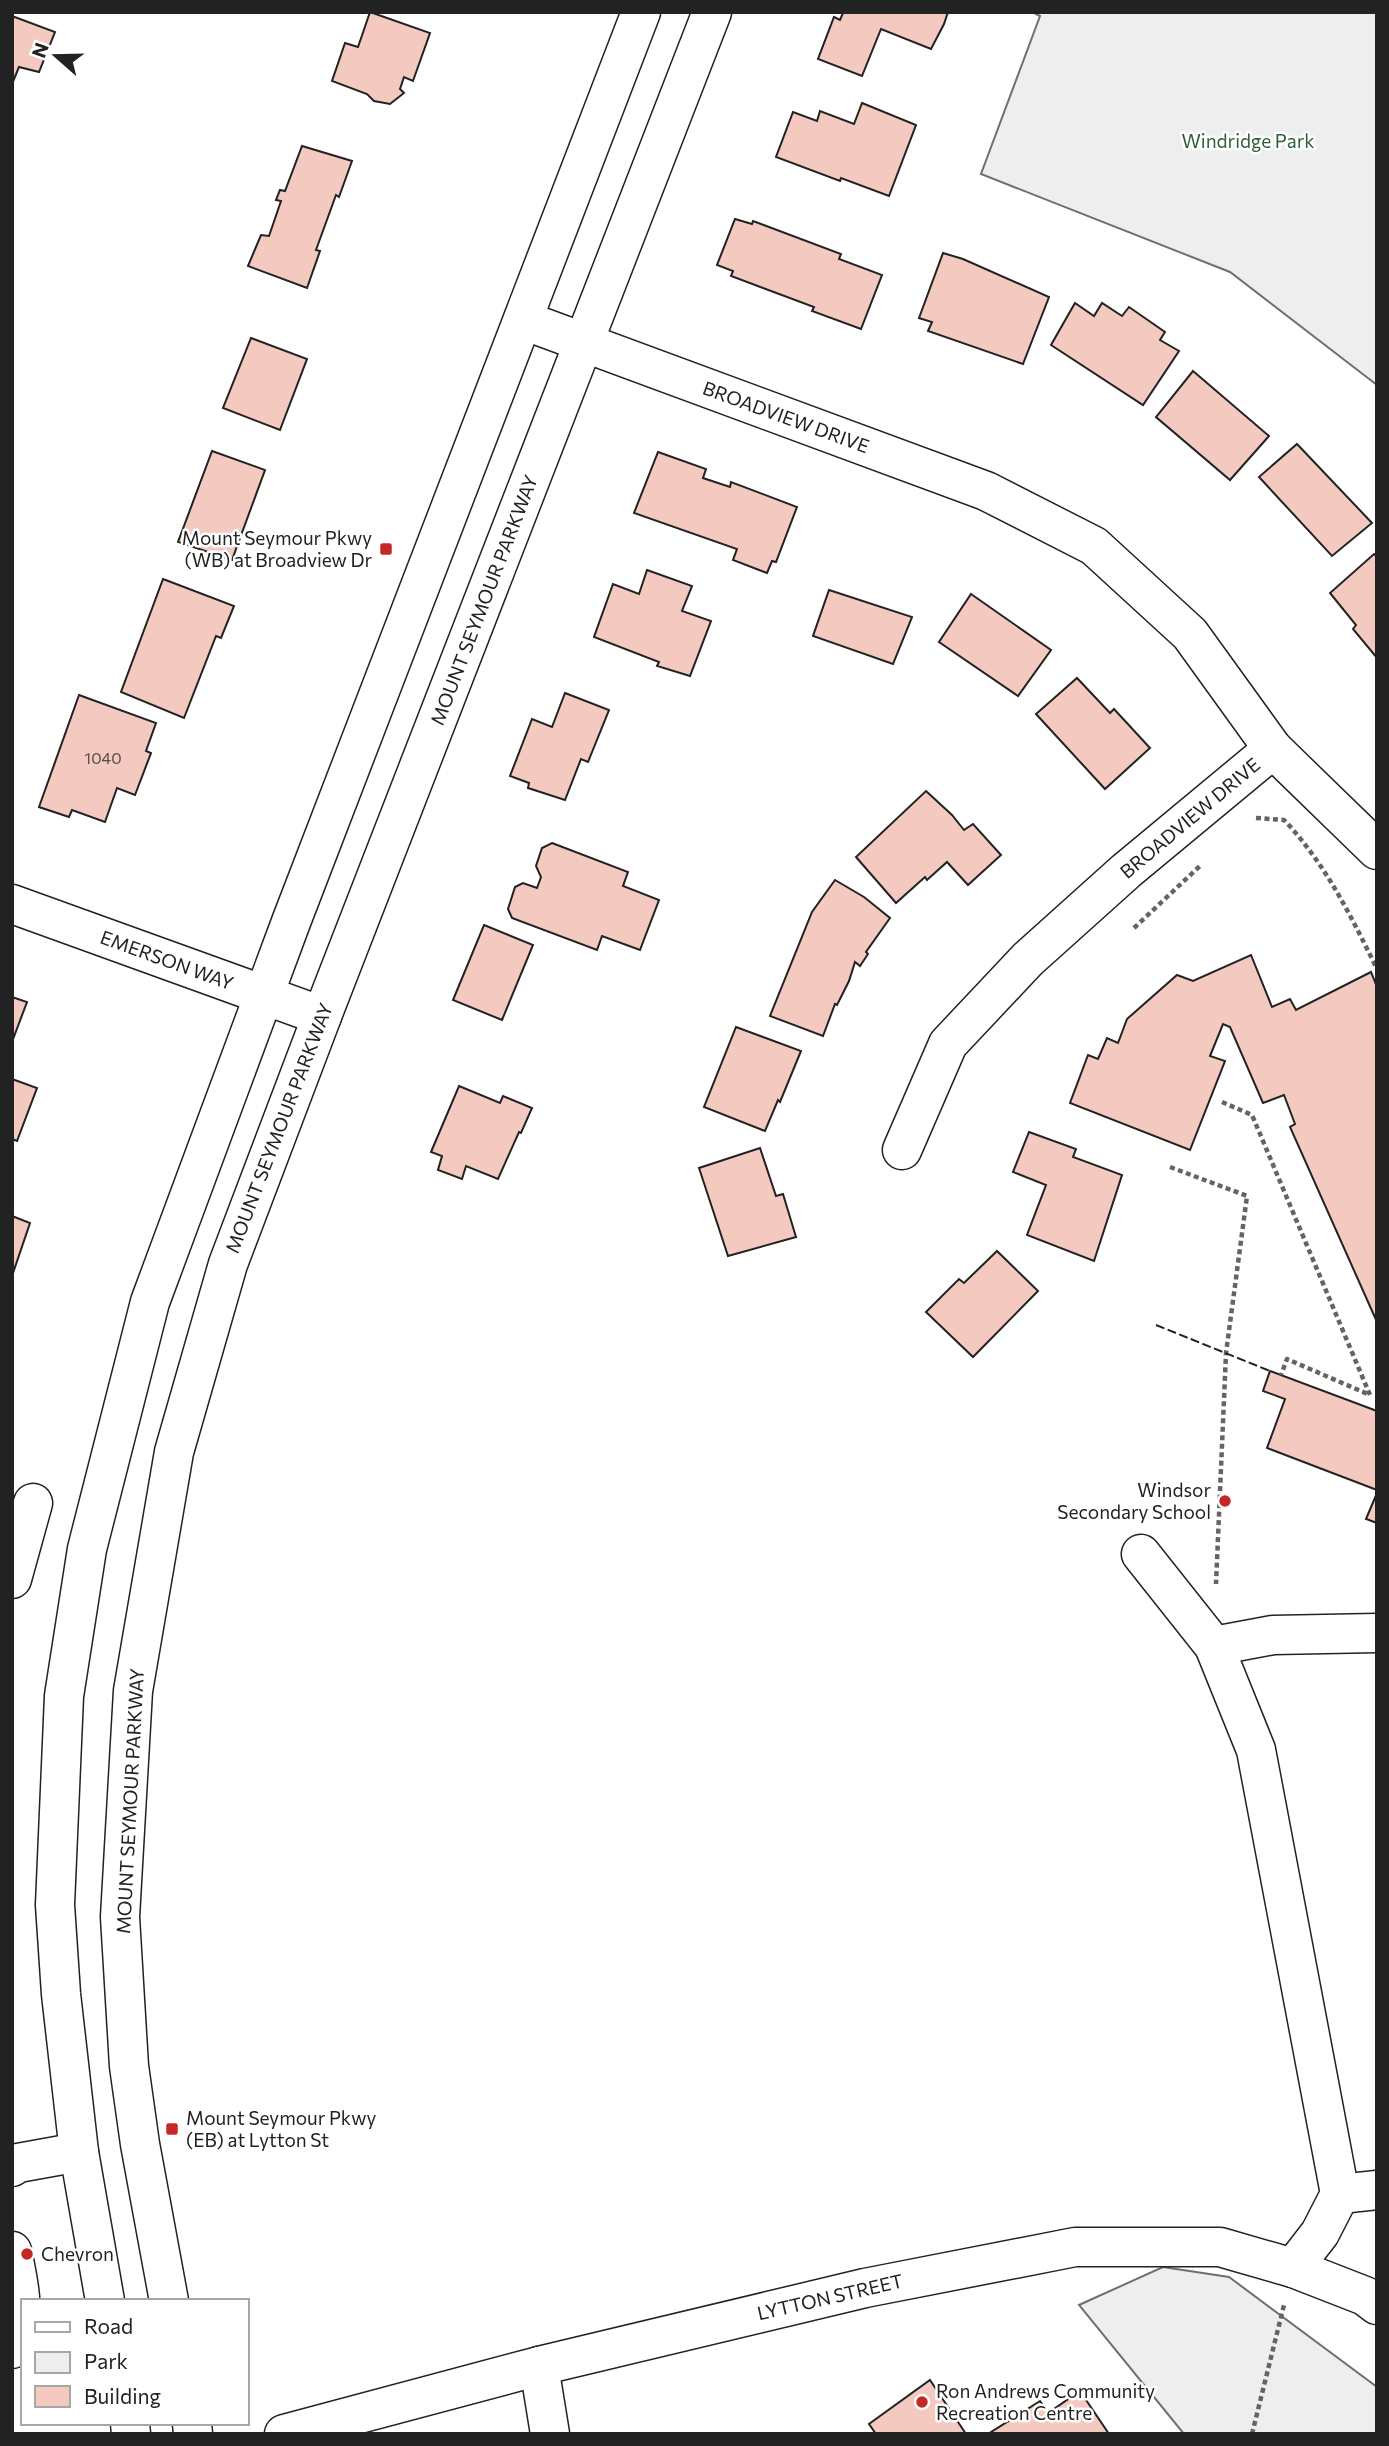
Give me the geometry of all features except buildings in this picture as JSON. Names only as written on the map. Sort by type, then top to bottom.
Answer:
[{"type":"main road","points":[[105,2299],[79,2152],[61,1994],[55,1905],[64,1696],[88,1549],[150,1302],[263,995],[641,12]]},
{"type":"main road","name":"MOUNT SEYMOUR PARKWAY","points":[[169,2299],[140,2144],[129,2066],[120,1917],[133,1691],[174,1452],[222,1280],[712,12]]},
{"type":"main road","name":"BROADVIEW DRIVE","points":[[523,320],[986,491],[1094,546],[1190,635],[1273,749],[1126,871],[1028,959],[948,1044],[902,1150]]},
{"type":"main road","points":[[1273,749],[1377,850]]},
{"type":"main road","name":"EMERSON WAY","points":[[12,904],[322,1016]]},
{"type":"main road","points":[[12,1579],[33,1503]]},
{"type":"main road","points":[[1141,1554],[1214,1646],[1256,1750],[1359,2192],[1320,2233],[1293,2268]]},
{"type":"main road","points":[[1214,1646],[1273,1635],[1377,1633]]},
{"type":"main road","points":[[12,2167],[79,2152]]},
{"type":"main road","name":"LYTTON STREET","points":[[285,2434],[539,2366],[865,2288],[1075,2246],[1220,2247],[1293,2268],[1365,2296],[1377,2305]]},
{"type":"main road","points":[[12,2250],[21,2292],[20,2328],[12,2349]]},
{"type":"main road","points":[[539,2366],[550,2434]]},
{"type":"path","points":[[1252,818],[1284,820],[1307,845],[1351,916],[1377,969]]},
{"type":"path","points":[[1133,928],[1203,864]]},
{"type":"path","points":[[1222,1102],[1252,1115],[1370,1395],[1287,1359],[1281,1375]]},
{"type":"path","points":[[1170,1167],[1247,1196],[1226,1353],[1214,1646]]},
{"type":"path","points":[[1252,2434],[1293,2268]]},
{"type":"green space","name":"Windridge Park","points":[[1032,12],[1377,12],[1377,385],[1230,272],[981,174],[1040,16]]},
{"type":"green space","points":[[1163,2267],[1229,2277],[1377,2387],[1377,2434],[1184,2434],[1079,2305]]},
{"type":"fence","points":[[1156,1325],[1270,1371]]},
{"type":"place","name":"Mount Seymour Pkwy (WB) at Broadview Dr","points":[[386,549]]},
{"type":"place","name":"Windsor Secondary School","points":[[1225,1501]]},
{"type":"place","name":"Mount Seymour Pkwy (EB) at Lytton St","points":[[172,2129]]},
{"type":"place","name":"Chevron","points":[[27,2254]]},
{"type":"place","name":"Ron Andrews Community Recreation Centre","points":[[922,2402]]}]
